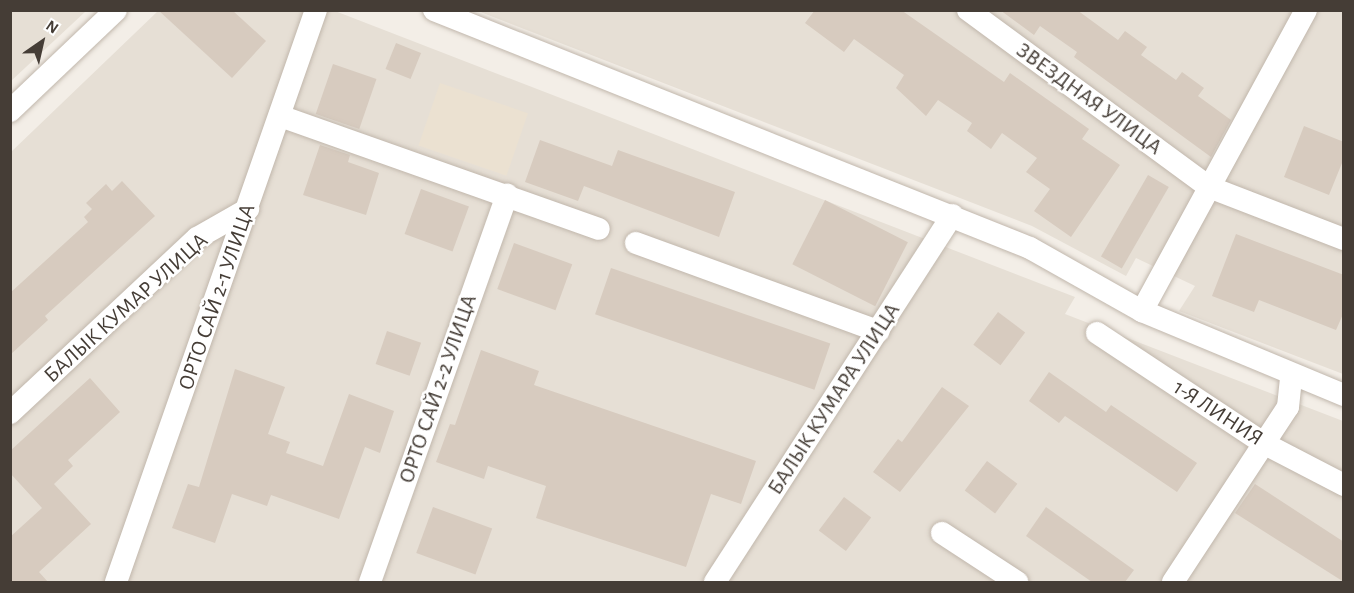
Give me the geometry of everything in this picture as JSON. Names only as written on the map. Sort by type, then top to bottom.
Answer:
[{"type":"street","points":[[10,111],[116,10]]},
{"type":"street","name":"ОРТО САЙ 2-1 УЛИЦА","points":[[116,582],[316,10]]},
{"type":"street","points":[[434,10],[1030,248],[1142,310],[1291,376],[1344,396]]},
{"type":"street","name":"ЗВЕЗДНАЯ УЛИЦА","points":[[968,10],[1209,188],[1344,239]]},
{"type":"street","points":[[1142,310],[1306,10]]},
{"type":"street","points":[[280,116],[599,229]]},
{"type":"street","name":"ОРТО САЙ 2-2 УЛИЦА","points":[[370,582],[507,195]]},
{"type":"street","name":"БАЛЫК КУМАР УЛИЦА","points":[[10,413],[197,238],[248,209]]},
{"type":"street","name":"БАЛЫК КУМАРА УЛИЦА","points":[[715,582],[878,332],[951,215]]},
{"type":"street","points":[[636,243],[878,332]]},
{"type":"street","name":"1-Я ЛИНИЯ","points":[[1097,333],[1265,444],[1344,485]]},
{"type":"street","points":[[1173,582],[1288,407],[1291,376]]},
{"type":"street","points":[[942,533],[1017,582]]},
{"type":"shaded area","points":[[11,10],[86,10],[86,11],[11,81]]},
{"type":"shaded area","points":[[158,11],[335,11],[1075,297],[1065,314],[1343,421],[1343,582],[34,582],[11,562],[11,152]]},
{"type":"shaded area","points":[[478,11],[1343,11],[1343,374],[1179,311],[1195,286],[1136,258],[1126,276],[1032,226]]},
{"type":"shaded area","points":[[440,83],[528,113],[506,176],[419,145]]},
{"type":"building","points":[[158,10],[232,10],[266,41],[232,78]]},
{"type":"building","points":[[815,10],[901,10],[1004,82],[1010,73],[1089,129],[1082,139],[1120,165],[1071,237],[1034,211],[1050,189],[1026,172],[1037,158],[1002,133],[991,149],[967,131],[972,123],[938,100],[926,116],[896,88],[904,75],[854,39],[844,52],[805,23]]},
{"type":"building","points":[[1000,10],[1077,10],[1118,40],[1125,31],[1147,47],[1141,55],[1176,80],[1182,72],[1204,88],[1198,96],[1231,120],[1211,157],[1074,57],[1077,52],[1040,26],[1034,35]]},
{"type":"building","points":[[396,43],[421,53],[411,79],[386,69]]},
{"type":"building","points":[[333,64],[376,79],[359,129],[316,114]]},
{"type":"building","points":[[1304,126],[1344,142],[1344,158],[1329,195],[1284,177]]},
{"type":"building","points":[[540,140],[612,166],[618,150],[735,192],[719,237],[584,186],[578,201],[525,182]]},
{"type":"building","points":[[320,145],[350,155],[348,162],[379,173],[366,215],[303,195]]},
{"type":"building","points":[[1148,175],[1169,187],[1122,268],[1101,256]]},
{"type":"building","points":[[122,181],[155,216],[45,316],[48,320],[10,355],[10,293],[88,222],[84,217],[92,209],[86,203],[106,184],[112,191]]},
{"type":"building","points":[[421,189],[469,206],[453,252],[405,234]]},
{"type":"building","points":[[825,200],[908,242],[875,306],[792,264]]},
{"type":"building","points":[[1236,234],[1344,275],[1344,312],[1336,330],[1259,300],[1254,312],[1212,296]]},
{"type":"building","points":[[514,243],[572,264],[556,310],[497,289]]},
{"type":"building","points":[[611,268],[830,344],[814,390],[595,314]]},
{"type":"building","points":[[998,312],[1025,332],[1000,365],[973,345]]},
{"type":"building","points":[[387,331],[421,343],[410,376],[376,364]]},
{"type":"building","points":[[481,350],[539,371],[534,385],[756,461],[741,504],[711,494],[686,567],[536,518],[546,486],[488,466],[484,479],[436,462],[450,424],[455,425]]},
{"type":"building","points":[[235,369],[285,387],[268,434],[290,442],[286,453],[323,466],[349,394],[394,411],[380,453],[365,447],[339,519],[271,495],[267,506],[232,494],[215,543],[172,528],[188,484],[199,487]]},
{"type":"building","points":[[1049,372],[1106,412],[1111,405],[1197,463],[1177,492],[1065,416],[1059,423],[1029,401]]},
{"type":"building","points":[[90,378],[120,412],[68,460],[73,466],[54,484],[91,524],[39,572],[48,582],[10,582],[10,537],[42,508],[10,473],[10,451]]},
{"type":"building","points":[[942,387],[969,406],[900,492],[873,472],[898,439],[902,442]]},
{"type":"building","points":[[987,461],[1017,484],[995,513],[965,491]]},
{"type":"building","points":[[1255,484],[1344,542],[1344,582],[1235,513]]},
{"type":"building","points":[[844,497],[871,517],[846,551],[819,531]]},
{"type":"building","points":[[433,507],[492,529],[475,575],[416,553]]},
{"type":"building","points":[[1046,507],[1134,570],[1125,582],[1092,582],[1026,536]]}]
